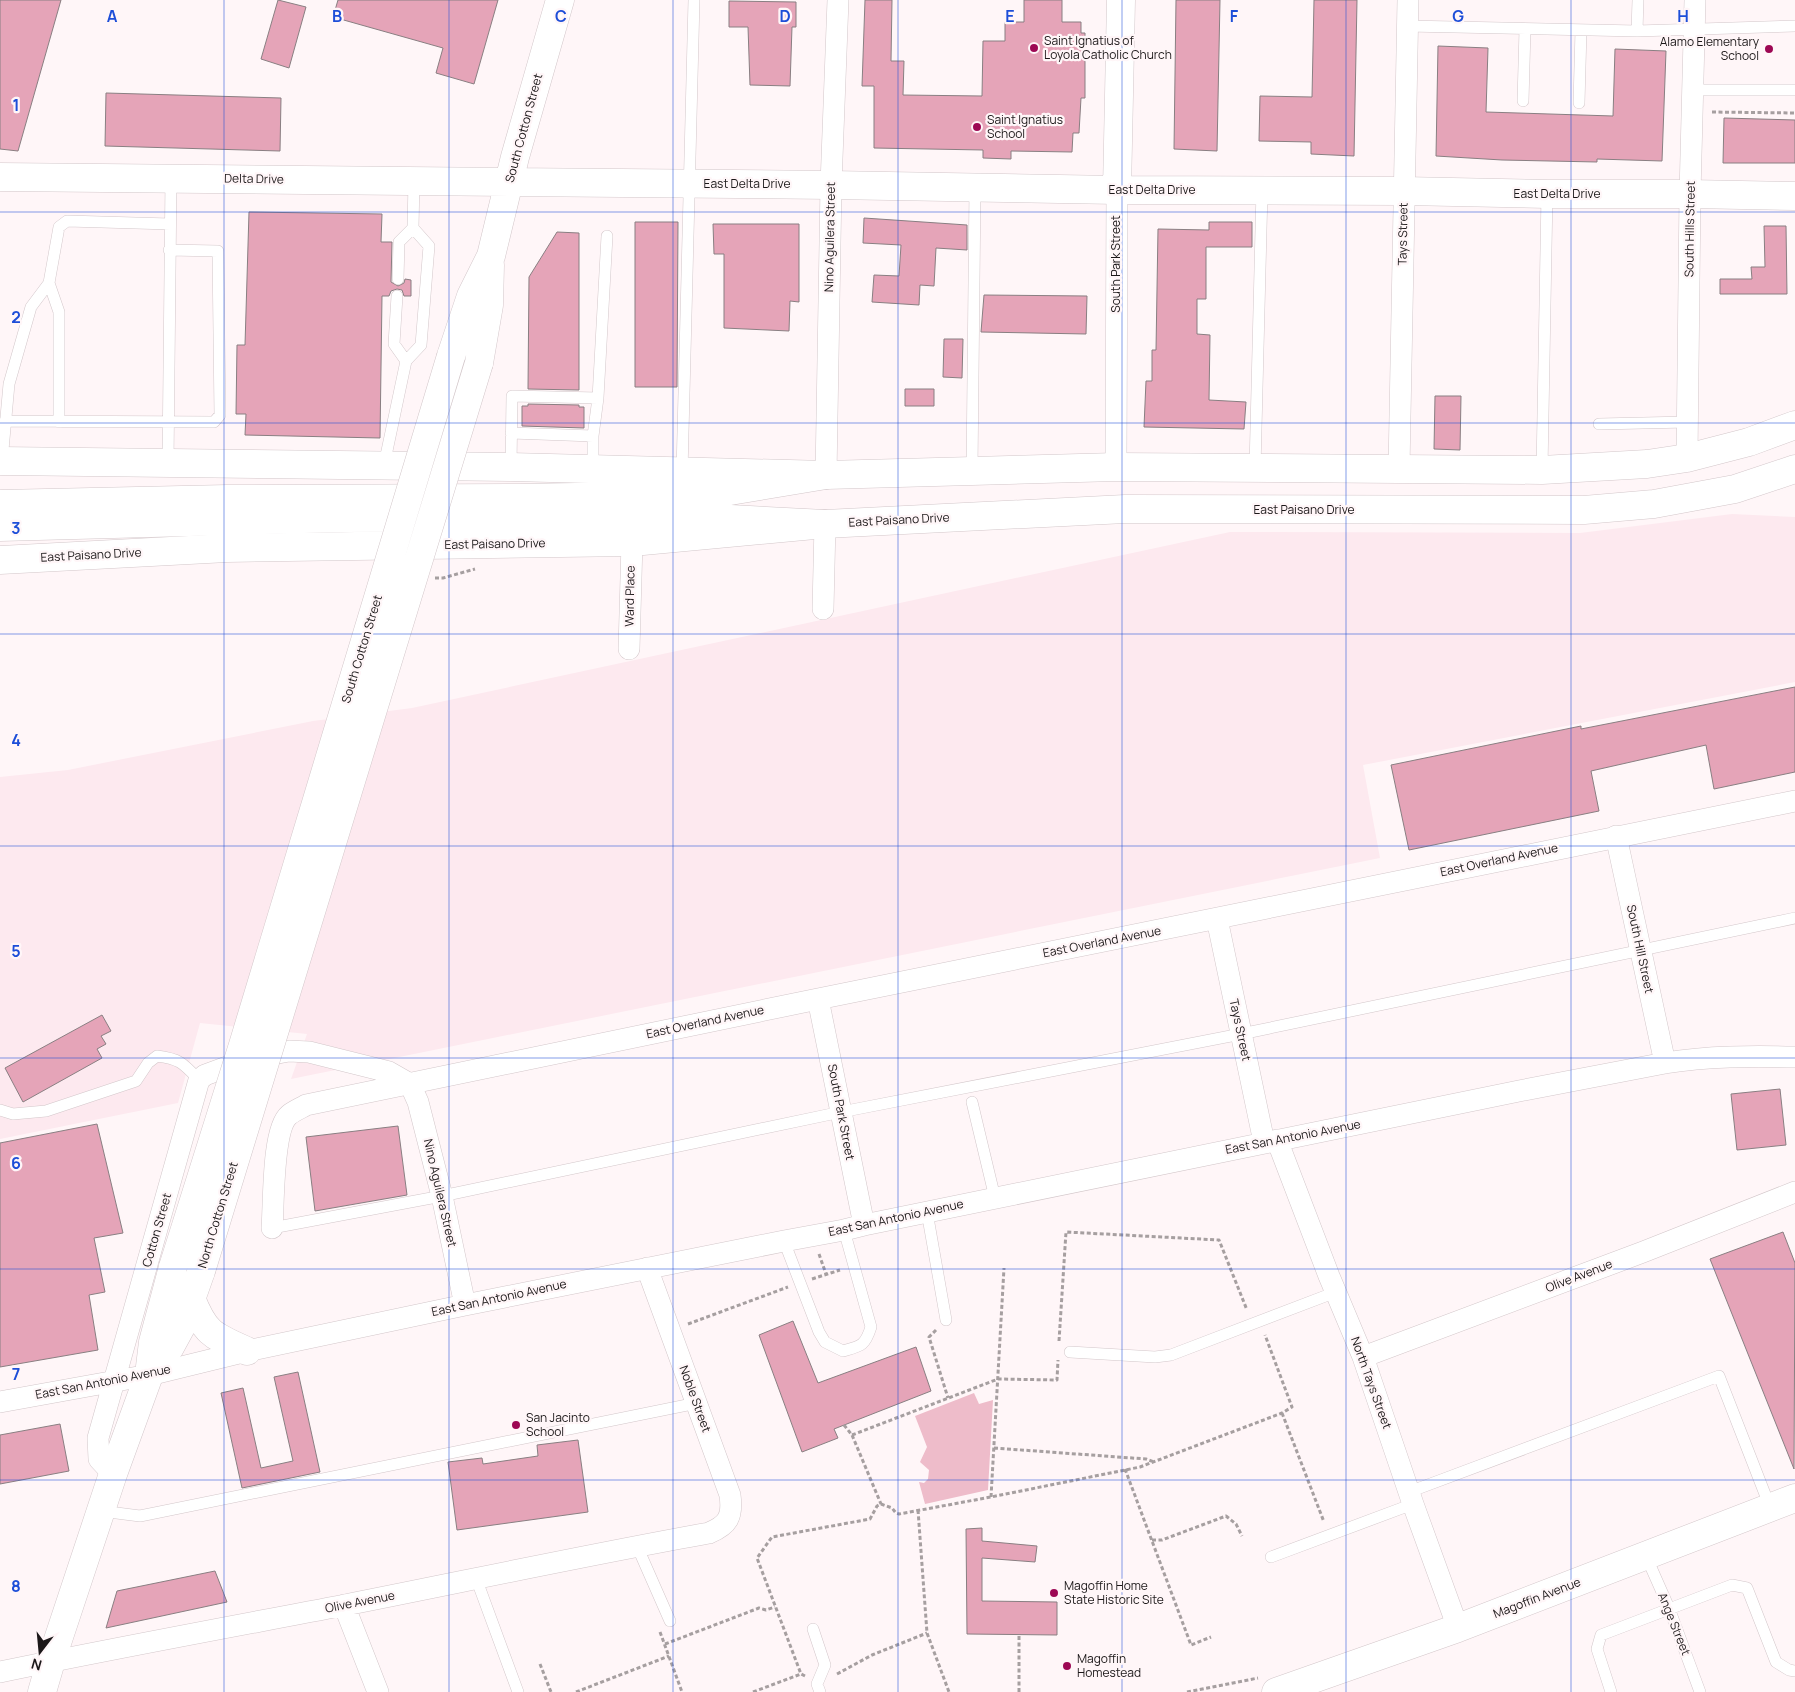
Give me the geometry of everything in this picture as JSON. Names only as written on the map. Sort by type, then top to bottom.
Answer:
[{"type":"main road","name":"South Cotton Street","points":[[256,1046],[479,363],[489,305],[491,256],[509,183],[560,0]]},
{"type":"main road","name":"South Park Street","points":[[1117,190],[1120,0]]},
{"type":"main road","name":"Delta Drive","points":[[0,177],[171,177],[509,183]]},
{"type":"main road","name":"East Delta Drive","points":[[509,183],[1795,196]]},
{"type":"main road","name":"South Cotton Street","points":[[256,1046],[451,356],[471,296],[491,256]]},
{"type":"main road","points":[[1,461],[593,468],[682,472],[826,474],[1116,467],[1542,470],[1647,464],[1686,458],[1750,442],[1795,425]]},
{"type":"main road","name":"East Paisano Drive","points":[[0,560],[227,548],[632,542],[825,524],[1126,509],[1584,510],[1654,504],[1735,489],[1795,469]]},
{"type":"main road","points":[[0,504],[228,499],[520,498],[687,495],[730,491],[826,474]]},
{"type":"main road","points":[[0,527],[344,518],[571,517],[712,518],[825,524]]},
{"type":"main road","name":"North Cotton Street","points":[[42,1692],[100,1511],[149,1375],[152,1342],[173,1267],[256,1046]]},
{"type":"main road","name":"North Cotton Street","points":[[149,1375],[170,1347],[182,1325],[201,1272],[256,1046]]},
{"type":"main road","points":[[191,1298],[199,1318],[206,1328],[218,1338],[247,1351]]},
{"type":"main road","name":"Magoffin Avenue","points":[[1276,1692],[1458,1628],[1795,1498]]},
{"type":"street","name":"Nino Aguilera Street","points":[[826,474],[831,185],[838,0]]},
{"type":"street","name":"Tays Street","points":[[1399,468],[1408,0]]},
{"type":"street","name":"South Hills Street","points":[[1686,458],[1695,0]]},
{"type":"street","name":"South Park Street","points":[[1116,467],[1117,190]]},
{"type":"street","points":[[823,609],[825,524]]},
{"type":"street","name":"Ward Place","points":[[629,649],[632,542]]},
{"type":"street","name":"East Overland Avenue","points":[[272,1228],[277,1144],[280,1129],[288,1115],[306,1105],[1616,836],[1795,801]]},
{"type":"street","name":"South Hill Street","points":[[1616,836],[1665,1062]]},
{"type":"street","name":"Tays Street","points":[[1217,919],[1241,1034],[1271,1141]]},
{"type":"street","name":"South Park Street","points":[[818,999],[841,1112],[854,1227]]},
{"type":"street","points":[[200,1080],[205,1075],[251,1058],[289,1051],[308,1052],[389,1072],[410,1084]]},
{"type":"street","name":"East San Antonio Avenue","points":[[0,1402],[149,1375],[247,1351],[465,1305],[1665,1062],[1733,1056],[1795,1057]]},
{"type":"street","name":"Cotton Street","points":[[115,1380],[200,1080]]},
{"type":"street","name":"Nino Aguilera Street","points":[[410,1084],[418,1102],[442,1196],[465,1305]]},
{"type":"street","name":"North Tays Street","points":[[1271,1141],[1363,1357],[1458,1628]]},
{"type":"street","name":"Olive Avenue","points":[[1363,1357],[1643,1252],[1795,1192]]},
{"type":"street","name":"Noble Street","points":[[648,1268],[730,1495],[732,1506],[730,1517],[719,1529]]},
{"type":"street","points":[[113,1474],[99,1459],[98,1438],[115,1380]]},
{"type":"street","name":"Olive Avenue","points":[[0,1672],[708,1533],[719,1529]]},
{"type":"street","points":[[344,1605],[378,1692]]},
{"type":"lane","points":[[682,472],[694,0]]},
{"type":"lane","points":[[1637,32],[1638,0]]},
{"type":"lane","points":[[1407,26],[1637,32],[1694,28],[1795,26]]},
{"type":"lane","points":[[1524,101],[1525,29]]},
{"type":"lane","points":[[1579,103],[1581,30]]},
{"type":"lane","points":[[1693,90],[1795,90]]},
{"type":"lane","points":[[168,464],[171,177]]},
{"type":"lane","points":[[383,466],[406,361],[421,345],[429,246],[413,228],[414,181]]},
{"type":"lane","points":[[972,471],[975,188]]},
{"type":"lane","points":[[1256,468],[1262,190]]},
{"type":"lane","points":[[1542,470],[1547,194]]},
{"type":"lane","points":[[1,461],[9,384],[31,307],[49,283],[60,227],[67,221],[170,224]]},
{"type":"lane","points":[[398,279],[399,242],[413,228]]},
{"type":"lane","points":[[593,468],[593,436],[598,398],[607,236]]},
{"type":"lane","points":[[5,421],[214,422],[220,416],[218,251],[170,250]]},
{"type":"lane","points":[[49,283],[59,312],[59,422]]},
{"type":"lane","points":[[397,296],[394,344],[406,361]]},
{"type":"lane","points":[[511,467],[512,396],[531,401],[564,402],[598,398]]},
{"type":"lane","points":[[1599,424],[1687,422]]},
{"type":"lane","points":[[512,433],[530,431],[563,432],[593,436]]},
{"type":"lane","points":[[272,1228],[442,1196],[841,1112],[1241,1034],[1795,918]]},
{"type":"lane","points":[[0,1110],[13,1114],[46,1111],[136,1081],[148,1063],[157,1056],[174,1058],[186,1066],[200,1080]]},
{"type":"lane","points":[[972,1102],[994,1198]]},
{"type":"lane","points":[[927,1212],[946,1320]]},
{"type":"lane","points":[[784,1241],[818,1332],[825,1342],[843,1351],[857,1347],[867,1340],[871,1327],[854,1265],[854,1227]]},
{"type":"lane","points":[[1070,1352],[1155,1357],[1171,1355],[1336,1292]]},
{"type":"lane","points":[[1271,1557],[1411,1498],[1719,1376],[1770,1507]]},
{"type":"lane","points":[[100,1511],[140,1516],[697,1403]]},
{"type":"lane","points":[[637,1546],[670,1621]]},
{"type":"lane","name":"Ange Street","points":[[1646,1556],[1669,1608],[1700,1692]]},
{"type":"lane","points":[[476,1578],[518,1692]]},
{"type":"lane","points":[[1611,1692],[1597,1649],[1601,1635],[1732,1585],[1747,1588],[1776,1662],[1789,1670],[1795,1671]]},
{"type":"lane","points":[[813,1629],[825,1665],[819,1689]]},
{"type":"path","points":[[1712,112],[1795,113]]},
{"type":"path","points":[[1059,1342],[1066,1232],[1220,1240],[1248,1314]]},
{"type":"path","points":[[818,1251],[826,1274]]},
{"type":"path","points":[[687,1325],[854,1265]]},
{"type":"path","points":[[992,1497],[1004,1268]]},
{"type":"path","points":[[946,1320],[929,1337],[948,1398]]},
{"type":"path","points":[[927,1633],[872,1655],[856,1665],[838,1672],[830,1686],[819,1689],[801,1674],[757,1558],[772,1536],[870,1518],[876,1506],[881,1504],[892,1508],[899,1514],[1125,1470],[1154,1462],[1282,1413],[1292,1407],[1264,1332]]},
{"type":"path","points":[[852,1435],[998,1378],[1057,1380],[1058,1350]]},
{"type":"path","points":[[1282,1413],[1324,1523]]},
{"type":"path","points":[[844,1425],[852,1435],[881,1504]]},
{"type":"path","points":[[994,1448],[1146,1459],[1154,1462]]},
{"type":"path","points":[[1125,1470],[1191,1645],[1211,1637]]},
{"type":"path","points":[[918,1510],[927,1633],[949,1692]]},
{"type":"path","points":[[1152,1540],[1162,1540],[1226,1516],[1236,1524],[1242,1536]]},
{"type":"path","points":[[665,1644],[759,1608],[766,1610],[775,1607]]},
{"type":"path","points":[[1018,1692],[1019,1635]]},
{"type":"path","points":[[576,1692],[669,1656]]},
{"type":"path","points":[[540,1664],[551,1692]]},
{"type":"path","points":[[753,1692],[801,1674]]},
{"type":"shaded area","points":[[1732,514],[1795,517],[1795,682],[1363,765],[1380,858],[291,1079],[307,1034],[200,1023],[178,1103],[0,1139],[0,777],[68,770],[313,721],[412,708],[1230,532],[1580,533]]},
{"type":"shaded area","points":[[974,1393],[979,1404],[993,1400],[988,1490],[925,1504],[919,1482],[924,1483],[928,1479],[929,1470],[920,1462],[927,1447],[915,1416]]},
{"type":"building","points":[[0,0],[61,0],[18,151],[0,149]]},
{"type":"building","points":[[278,0],[306,7],[289,68],[261,59]]},
{"type":"building","points":[[338,0],[498,0],[474,84],[436,73],[443,48],[333,17]]},
{"type":"building","points":[[865,0],[892,0],[891,61],[904,61],[903,95],[982,96],[983,41],[1005,41],[1005,22],[1024,22],[1024,0],[1062,0],[1062,22],[1081,22],[1081,33],[1085,33],[1085,98],[1081,98],[1079,133],[1073,133],[1072,152],[1011,151],[1011,159],[983,158],[983,150],[874,148],[874,86],[862,86]]},
{"type":"building","points":[[1176,0],[1220,0],[1217,151],[1174,149]]},
{"type":"building","points":[[1314,0],[1357,0],[1354,156],[1311,154],[1311,142],[1259,141],[1260,96],[1312,97]]},
{"type":"building","points":[[729,1],[796,2],[796,27],[792,27],[790,86],[750,85],[748,27],[729,27]]},
{"type":"building","points":[[1438,46],[1488,48],[1486,112],[1613,116],[1615,49],[1666,51],[1662,161],[1597,159],[1597,162],[1502,160],[1436,156]]},
{"type":"building","points":[[106,93],[281,98],[280,151],[105,146]]},
{"type":"building","points":[[1724,118],[1795,120],[1795,163],[1723,163]]},
{"type":"building","points":[[249,212],[382,214],[381,242],[392,242],[391,282],[398,286],[404,283],[405,279],[411,280],[411,296],[404,296],[402,290],[397,289],[391,291],[389,296],[382,296],[380,438],[245,435],[246,414],[236,414],[237,345],[245,345]]},
{"type":"building","points":[[864,218],[967,225],[967,250],[936,248],[934,286],[920,285],[919,305],[872,302],[874,275],[899,276],[901,245],[863,243]]},
{"type":"building","points":[[635,222],[678,222],[677,387],[635,387]]},
{"type":"building","points":[[1209,222],[1252,222],[1252,247],[1206,247],[1206,299],[1197,299],[1197,334],[1210,335],[1209,400],[1246,402],[1244,429],[1144,427],[1146,381],[1152,381],[1152,350],[1156,350],[1158,229],[1209,230]]},
{"type":"building","points":[[713,224],[799,224],[799,302],[790,301],[789,331],[724,328],[724,254],[714,254]]},
{"type":"building","points":[[1764,226],[1786,226],[1787,294],[1720,294],[1720,279],[1752,279],[1751,267],[1765,267]]},
{"type":"building","points":[[557,232],[579,233],[579,390],[528,389],[529,277]]},
{"type":"building","points":[[984,295],[1087,296],[1086,334],[981,332]]},
{"type":"building","points":[[944,339],[963,339],[962,378],[943,377]]},
{"type":"building","points":[[905,389],[934,389],[934,406],[905,406]]},
{"type":"building","points":[[1435,396],[1461,396],[1460,450],[1434,449]]},
{"type":"building","points":[[528,404],[579,405],[579,407],[584,407],[584,428],[522,426],[522,406],[528,406]]},
{"type":"building","points":[[1795,687],[1795,772],[1714,789],[1706,745],[1591,771],[1599,811],[1409,850],[1391,765],[1581,726],[1581,729]]},
{"type":"building","points":[[102,1015],[111,1031],[101,1036],[106,1044],[97,1049],[102,1058],[23,1102],[5,1068]]},
{"type":"building","points":[[1780,1089],[1786,1145],[1737,1150],[1731,1094]]},
{"type":"building","points":[[97,1124],[123,1233],[94,1238],[105,1292],[89,1295],[98,1350],[0,1367],[0,1143]]},
{"type":"building","points":[[398,1126],[407,1195],[315,1211],[306,1137]]},
{"type":"building","points":[[1783,1232],[1795,1263],[1794,1469],[1710,1259]]},
{"type":"building","points":[[793,1321],[818,1383],[916,1347],[931,1391],[834,1429],[838,1438],[802,1452],[759,1335]]},
{"type":"building","points":[[298,1372],[320,1472],[242,1488],[221,1393],[243,1388],[261,1468],[293,1461],[274,1377]]},
{"type":"building","points":[[60,1424],[69,1471],[0,1484],[0,1435]]},
{"type":"building","points":[[578,1440],[588,1512],[457,1530],[448,1462],[482,1458],[483,1464],[538,1456],[537,1445]]},
{"type":"building","points":[[982,1528],[982,1541],[1037,1546],[1035,1562],[982,1558],[982,1601],[1057,1602],[1057,1635],[967,1634],[966,1529]]},
{"type":"building","points":[[215,1571],[227,1602],[106,1628],[117,1591]]},
{"type":"place","name":"Saint Ignatius of Loyola Catholic Church","points":[[1034,48]]},
{"type":"place","name":"Alamo Elementary School","points":[[1769,49]]},
{"type":"place","name":"Saint Ignatius School","points":[[977,127]]},
{"type":"place","name":"San Jacinto School","points":[[516,1425]]},
{"type":"place","name":"Magoffin Home State Historic Site","points":[[1054,1593]]},
{"type":"place","name":"Magoffin Homestead","points":[[1067,1666]]}]
